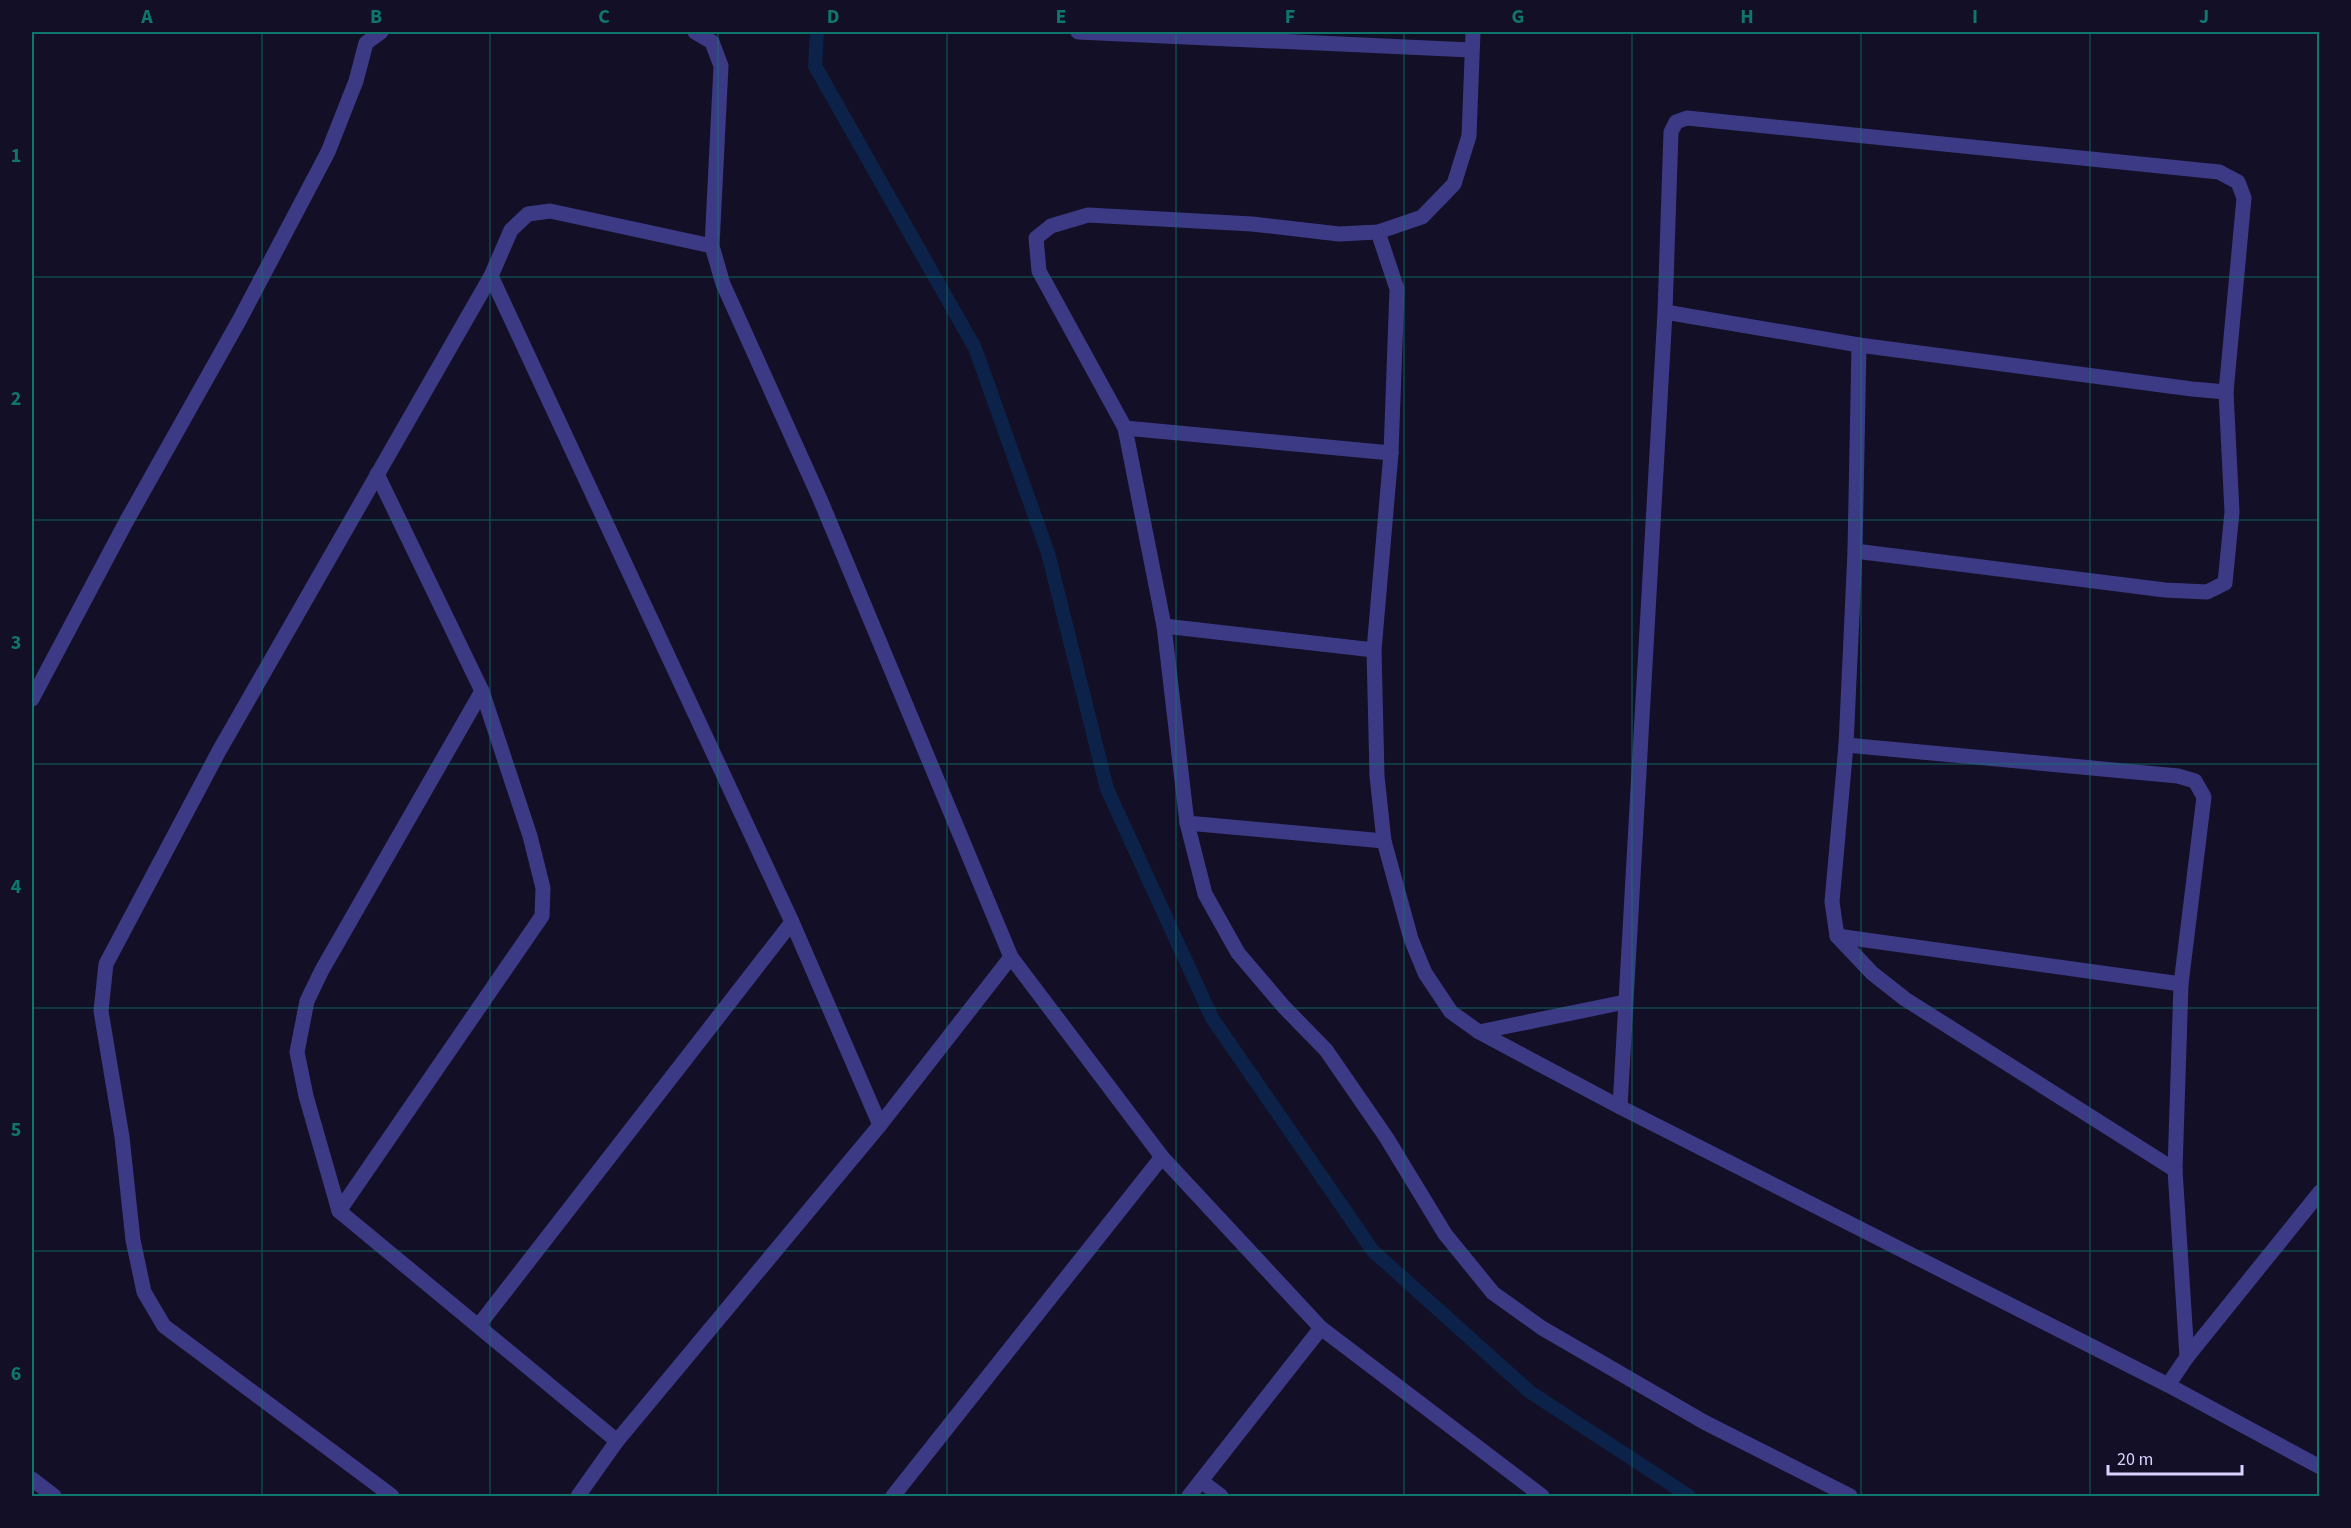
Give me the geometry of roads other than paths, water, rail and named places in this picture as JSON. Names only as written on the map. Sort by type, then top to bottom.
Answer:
[{"type":"street","points":[[32,699],[126,522],[240,319],[328,152],[356,81],[366,43],[381,32]]},
{"type":"street","points":[[695,32],[712,42],[721,66],[712,246],[723,284],[820,499],[1011,957],[1162,1157],[1321,1328],[1542,1497]]},
{"type":"street","points":[[1078,32],[1471,50]]},
{"type":"street","points":[[1473,32],[1469,136],[1454,184],[1422,217],[1378,232],[1339,234],[1252,224],[1088,215],[1051,226],[1036,238],[1039,271],[1125,428],[1164,626],[1187,823],[1205,894],[1238,953],[1284,1007],[1326,1050],[1386,1137],[1445,1234],[1493,1293],[1542,1328],[1704,1422],[1850,1497]]},
{"type":"street","points":[[1620,1107],[1665,312],[1671,132],[1676,122],[1687,118],[2219,172],[2238,182],[2244,198],[2226,392],[2232,512],[2225,583],[2206,592],[2165,590],[1855,551]]},
{"type":"street","points":[[392,1497],[164,1326],[144,1292],[133,1240],[122,1137],[101,1011],[106,964],[219,751],[491,276],[511,230],[528,214],[550,211],[712,246]]},
{"type":"street","points":[[1378,232],[1397,290],[1391,453],[1374,650],[1377,776],[1384,841],[1411,939],[1425,973],[1451,1012],[1479,1032],[1620,1107],[2168,1385],[2319,1467]]},
{"type":"street","points":[[491,276],[792,922],[879,1125]]},
{"type":"street","points":[[1665,312],[1859,345],[2180,388],[2226,392]]},
{"type":"street","points":[[1859,345],[1855,551],[1846,745],[1832,902],[1837,936],[1872,973],[1905,999],[2175,1170]]},
{"type":"street","points":[[1125,428],[1391,453]]},
{"type":"street","points":[[339,1211],[542,916],[543,888],[530,836],[482,691],[377,474]]},
{"type":"street","points":[[1164,626],[1374,650]]},
{"type":"street","points":[[482,691],[322,970],[307,1001],[297,1052],[306,1096],[339,1211],[617,1441]]},
{"type":"street","points":[[1846,745],[2178,776],[2195,781],[2204,797],[2181,984],[2175,1170],[2187,1357]]},
{"type":"street","points":[[1187,823],[1384,841]]},
{"type":"street","points":[[479,1325],[792,922]]},
{"type":"street","points":[[1837,936],[2181,984]]},
{"type":"street","points":[[578,1497],[617,1441],[879,1125],[1011,957]]},
{"type":"street","points":[[1479,1032],[1625,1002]]},
{"type":"street","points":[[893,1497],[1162,1157]]},
{"type":"street","points":[[2168,1385],[2187,1357],[2319,1192]]},
{"type":"street","points":[[1189,1497],[1321,1328]]},
{"type":"street","points":[[32,1479],[54,1497]]},
{"type":"street","points":[[1201,1481],[1221,1497]]},
{"type":"waterway","points":[[817,32],[815,66],[975,348],[1048,553],[1107,789],[1212,1018],[1373,1251],[1530,1392],[1689,1496]]}]
